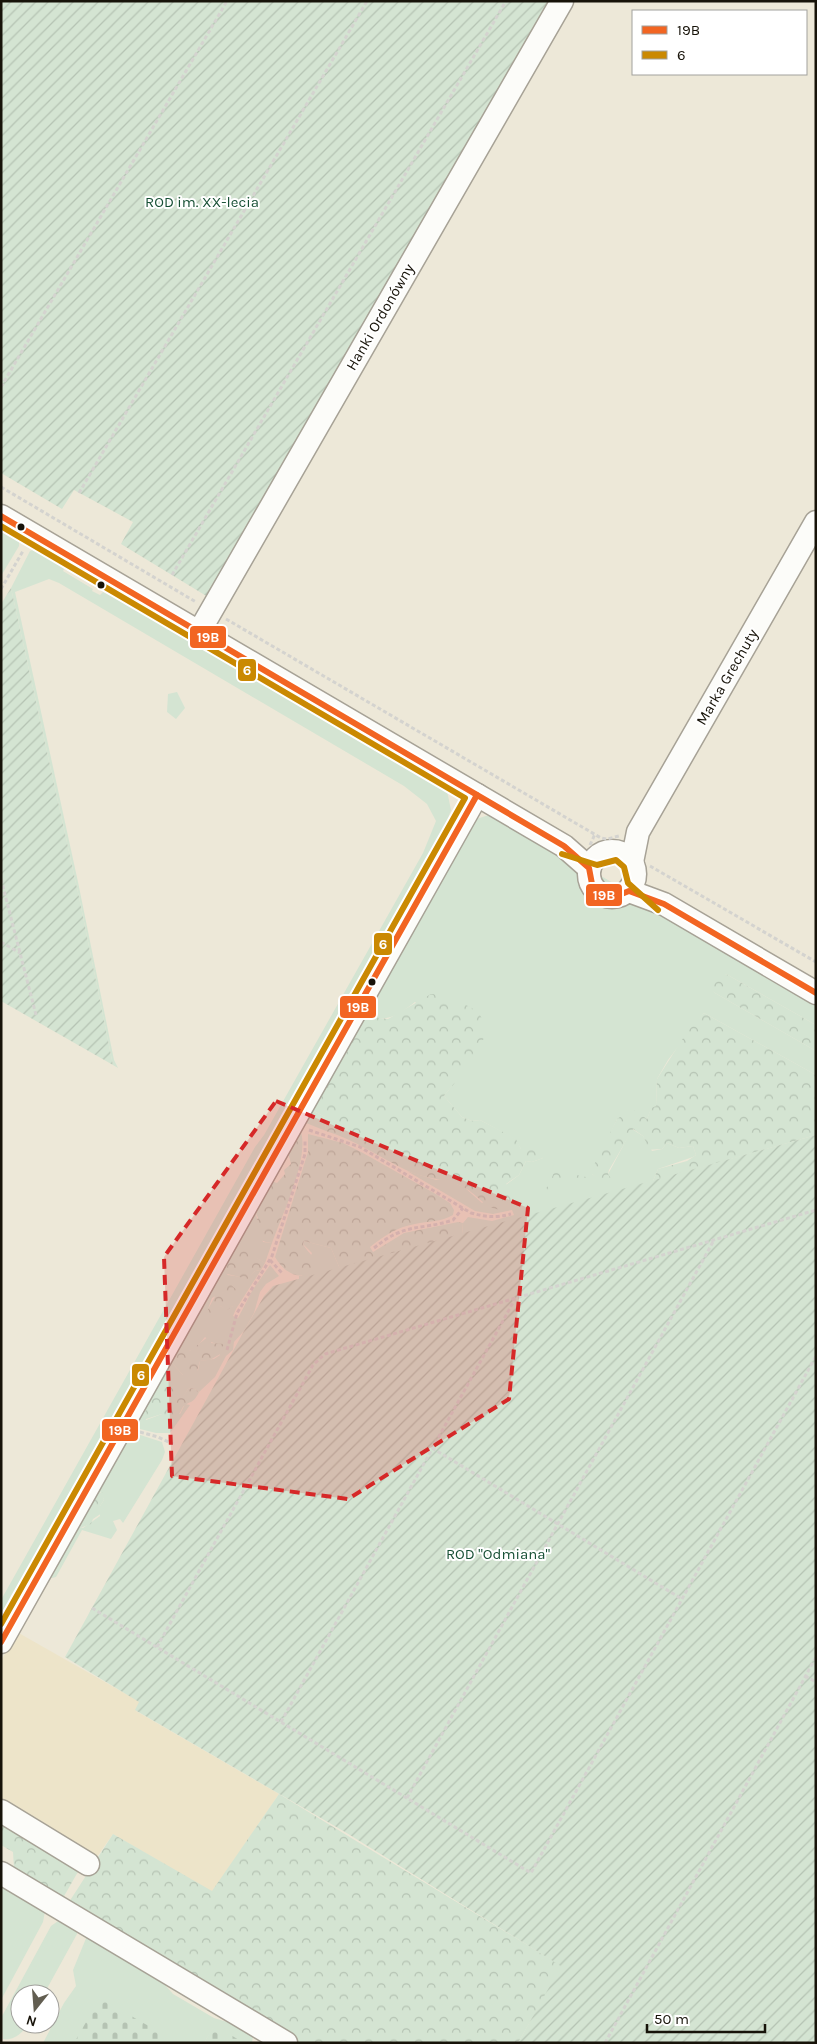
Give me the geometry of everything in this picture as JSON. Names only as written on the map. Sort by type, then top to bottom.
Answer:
[{"type":"street","name":"Hanki Ordonówny","points":[[199,632],[562,1]]},
{"type":"street","points":[[1,516],[564,846],[606,846],[590,883],[600,895],[615,898],[635,873],[664,904],[816,993]]},
{"type":"street","name":"Marka Grechuty","points":[[635,873],[606,846],[816,522]]},
{"type":"street","points":[[1,1642],[477,795]]},
{"type":"street","points":[[1,1811],[88,1864]]},
{"type":"street","points":[[1,1872],[286,2043]]},
{"type":"path","points":[[1,387],[227,1]]},
{"type":"path","points":[[79,493],[367,1]]},
{"type":"path","points":[[172,575],[506,1]]},
{"type":"path","points":[[1,487],[199,604]]},
{"type":"path","points":[[1,589],[14,566]]},
{"type":"path","points":[[223,618],[606,846]]},
{"type":"path","points":[[635,873],[649,866],[816,962]]},
{"type":"path","points":[[1,879],[36,1015]]},
{"type":"path","points":[[1,942],[20,953]]},
{"type":"path","points":[[227,1350],[238,1313],[270,1260],[305,1154],[304,1129],[360,1147],[446,1196],[463,1208],[486,1217],[511,1214]]},
{"type":"path","points":[[374,1248],[388,1237],[405,1229],[453,1220],[463,1208]]},
{"type":"path","points":[[157,1647],[317,1360],[325,1354],[816,1210]]},
{"type":"path","points":[[407,1798],[714,1240]]},
{"type":"path","points":[[270,1260],[282,1273]]},
{"type":"path","points":[[282,1722],[515,1298]]},
{"type":"path","points":[[92,1608],[531,1873],[816,1356]]},
{"type":"path","points":[[123,1425],[173,1444]]},
{"type":"path","points":[[432,1448],[682,1599]]},
{"type":"path","points":[[605,2043],[816,1657]]},
{"type":"path","points":[[805,1676],[816,1682]]},
{"type":"highlighted area","points":[[276,1101],[528,1208],[509,1399],[348,1499],[172,1476],[164,1257]]},
{"type":"shaded area","points":[[17,1632],[140,1702],[136,1711],[279,1794],[212,1892],[113,1834],[94,1861],[1,1805],[1,1661]]},
{"type":"green space","name":"ROD im. XX-lecia","points":[[1,1],[548,1],[208,597],[121,544],[133,522],[74,490],[62,509],[1,473]]},
{"type":"green space","points":[[1,525],[19,539],[19,546],[1,576]]},
{"type":"green space","points":[[35,549],[67,563],[63,571],[93,589],[92,591],[100,595],[103,592],[115,598],[118,594],[441,787],[447,791],[451,810],[445,826],[450,829],[1,1625],[1,1600],[255,1147],[264,1135],[423,853],[436,821],[427,804],[404,786],[59,583],[49,579],[15,592],[78,882],[114,1060],[118,1068],[113,1065],[79,897],[11,588],[30,551]]},
{"type":"green space","points":[[11,588],[79,897],[113,1065],[1,1001],[1,604]]},
{"type":"green space","points":[[177,692],[185,708],[176,719],[167,712],[168,694]]},
{"type":"green space","points":[[489,815],[577,862],[816,1001],[816,1025],[726,974],[712,989],[715,993],[816,1051],[816,1075],[704,1013],[668,1060],[657,1079],[656,1106],[651,1109],[647,1119],[642,1117],[617,1119],[592,1174],[600,1179],[608,1174],[632,1129],[643,1136],[652,1151],[662,1149],[667,1143],[679,1148],[693,1146],[696,1155],[658,1169],[653,1181],[462,1235],[463,1223],[468,1217],[492,1221],[514,1215],[512,1210],[493,1214],[475,1211],[407,1171],[436,1180],[444,1179],[464,1187],[482,1203],[519,1175],[526,1161],[532,1162],[543,1158],[521,1149],[515,1139],[480,1120],[472,1121],[462,1117],[444,1096],[475,1056],[415,1002],[391,1017],[372,1018],[364,1016],[476,819]]},
{"type":"green space","points":[[726,974],[816,1025],[816,1051],[715,993],[711,989],[714,980]]},
{"type":"green space","points":[[431,994],[456,1000],[470,1007],[481,1016],[485,1027],[478,1052],[444,1096],[462,1117],[472,1121],[480,1120],[516,1139],[521,1149],[536,1148],[543,1158],[532,1162],[526,1161],[519,1175],[506,1184],[513,1190],[514,1201],[511,1207],[496,1209],[490,1207],[461,1186],[406,1170],[357,1144],[326,1131],[325,1117],[312,1110],[364,1016],[388,1019]]},
{"type":"green space","points":[[704,1013],[816,1075],[816,1135],[653,1181],[658,1169],[687,1161],[696,1155],[693,1146],[679,1148],[667,1143],[662,1149],[645,1150],[646,1142],[643,1136],[633,1129],[609,1170],[608,1174],[612,1180],[602,1182],[592,1174],[592,1169],[617,1119],[632,1109],[647,1119],[651,1108],[656,1106],[657,1079],[687,1032]]},
{"type":"green space","points":[[312,1110],[325,1117],[326,1131],[306,1123]]},
{"type":"green space","points":[[301,1132],[301,1157],[293,1188],[272,1243],[265,1242],[257,1237],[252,1227],[258,1218],[255,1211],[271,1181],[277,1183],[285,1174],[284,1170],[291,1164],[288,1152]]},
{"type":"green space","points":[[308,1134],[343,1143],[363,1153],[450,1203],[454,1210],[453,1215],[444,1219],[408,1225],[391,1232],[370,1247],[373,1252],[404,1233],[458,1222],[463,1223],[462,1235],[340,1269],[331,1248],[304,1241],[303,1244],[313,1257],[317,1269],[311,1273],[299,1276],[288,1272],[275,1257],[308,1152]]},
{"type":"green space","name":"ROD \"Odmiana\"","points":[[816,1135],[816,2043],[518,2043],[561,1966],[345,1832],[135,1710],[139,1702],[65,1657],[244,1331],[264,1296],[273,1286]]},
{"type":"green space","points":[[555,1168],[588,1177],[583,1186],[578,1186],[563,1175],[558,1186],[547,1193],[546,1188],[550,1184]]},
{"type":"green space","points":[[255,1211],[263,1242],[272,1243],[265,1263],[235,1246]]},
{"type":"green space","points":[[304,1241],[331,1248],[340,1269],[299,1280],[299,1276],[302,1276],[312,1253],[303,1244]]},
{"type":"green space","points":[[235,1246],[265,1263],[261,1270],[255,1271],[248,1279],[223,1273],[222,1269]]},
{"type":"green space","points":[[270,1265],[279,1276],[266,1284],[260,1292],[254,1313],[244,1331],[234,1342],[233,1350],[226,1356],[215,1377],[199,1392],[193,1388],[188,1389],[182,1399],[176,1396],[162,1375],[170,1361],[183,1375],[198,1370],[200,1361],[214,1359],[220,1355],[217,1344],[205,1337],[195,1349],[190,1351],[179,1345],[222,1269],[228,1275],[248,1278],[255,1271],[261,1270],[233,1316],[238,1318],[252,1291]],"holes":[[[224,1292],[233,1296],[233,1306],[227,1309],[220,1306],[208,1309],[212,1298]]]},
{"type":"green space","points":[[230,1284],[238,1291],[233,1296],[233,1306],[227,1310],[220,1306],[216,1312],[210,1314],[208,1309],[217,1293],[224,1292]]},
{"type":"green space","points":[[209,1336],[213,1337],[211,1343],[224,1344],[222,1353],[210,1360],[200,1361],[196,1375],[190,1377],[183,1375],[170,1361],[179,1345],[185,1345],[190,1351]]},
{"type":"green space","points":[[171,1373],[181,1390],[177,1396],[182,1398],[188,1389],[193,1388],[199,1392],[197,1396],[183,1407],[173,1426],[167,1427],[163,1424],[162,1414],[143,1420],[141,1416],[146,1410],[146,1404],[157,1388],[162,1375]]},
{"type":"green space","points":[[185,1404],[190,1405],[170,1433],[156,1433],[136,1428],[134,1425],[145,1405],[144,1414],[146,1420],[162,1414],[180,1414]]},
{"type":"green space","points":[[131,1432],[162,1442],[165,1452],[162,1460],[123,1523],[120,1519],[113,1521],[117,1530],[111,1539],[82,1530],[56,1577],[52,1578],[49,1575],[77,1526],[83,1528],[100,1516],[100,1506],[104,1500],[101,1492],[95,1495],[113,1462],[119,1458],[118,1452]]},
{"type":"green space","points":[[102,1492],[104,1500],[100,1506],[102,1513],[93,1519],[91,1524],[80,1528],[77,1526],[95,1495]]},
{"type":"green space","points":[[279,1794],[562,1966],[518,2043],[301,2043],[69,1902],[113,1834],[212,1891]]},
{"type":"green space","points":[[1,1818],[79,1870],[63,1898],[14,1869],[13,1852],[1,1845]]},
{"type":"green space","points":[[6,1882],[46,1906],[43,1922],[1,2000],[1,1891]]},
{"type":"green space","points":[[61,1919],[78,1925],[77,1934],[50,1984],[19,1984],[51,1926]]},
{"type":"green space","points":[[87,1936],[150,1968],[173,1994],[214,2018],[247,2028],[253,2036],[252,2043],[239,2043],[213,2028],[204,2043],[43,2043],[48,2034],[60,2034],[60,2011],[76,1986],[73,1970]]},
{"type":"green space","points":[[100,1998],[178,2043],[74,2043]]},
{"type":"green space","points":[[10,2001],[10,2034],[19,2034],[17,2036],[3,2039],[1,2018]]},
{"type":"green space","points":[[214,2025],[244,2043],[204,2043]]},
{"type":"transit line","name":"19B","points":[[1,516],[564,846],[589,868],[592,884],[601,894],[614,897],[629,891],[664,904],[816,993]]},
{"type":"transit line","name":"6","points":[[1,526],[465,798],[1,1624]]},
{"type":"transit line","name":"19B","points":[[1,1642],[477,795]]},
{"type":"transit line","name":"6","points":[[562,854],[597,865],[616,860],[624,867],[628,883],[658,910]]}]
